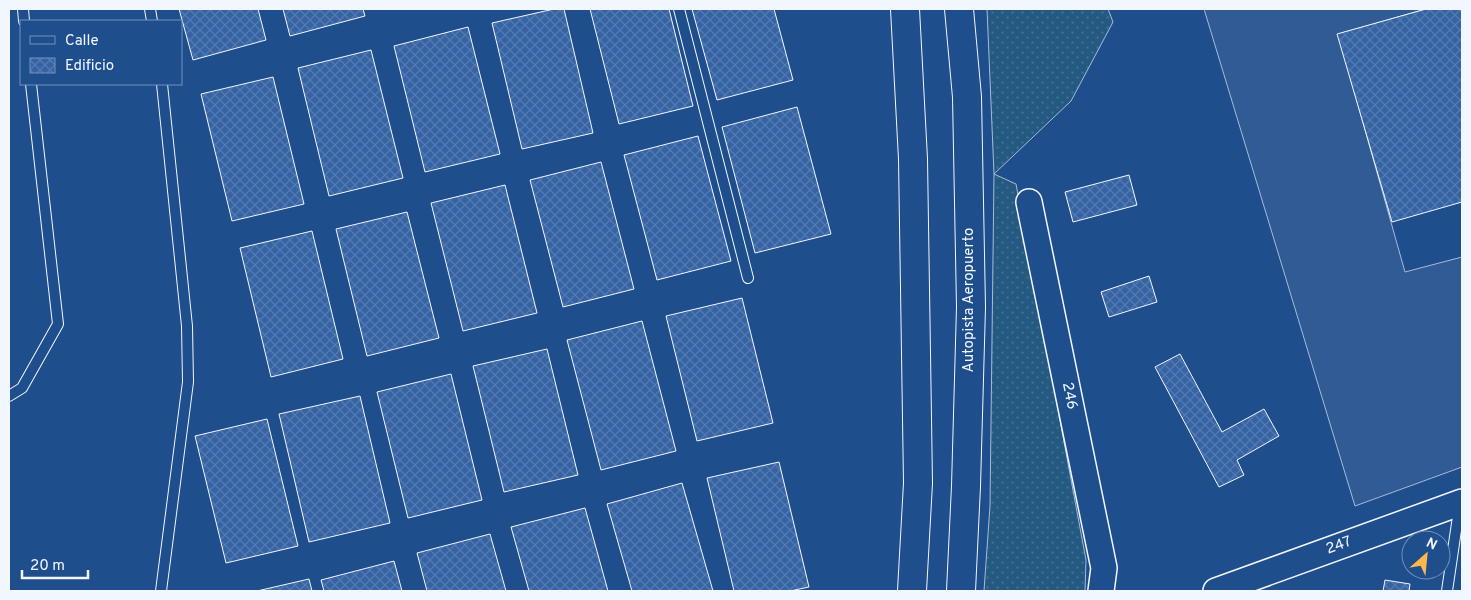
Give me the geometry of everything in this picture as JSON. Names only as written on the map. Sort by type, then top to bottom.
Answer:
[{"type":"highway","points":[[905,9],[913,158],[918,482],[912,591]]},
{"type":"highway","name":"Autopista Aeropuerto","points":[[959,9],[967,97],[971,307],[961,591]]},
{"type":"street","name":"246","points":[[1029,202],[1104,568],[1101,591]]},
{"type":"street","name":"247","points":[[1216,591],[1461,502]]},
{"type":"lane","points":[[679,9],[748,278]]},
{"type":"lane","points":[[9,396],[22,388],[58,324],[31,85]]},
{"type":"lane","points":[[161,591],[188,382],[187,326],[162,85]]},
{"type":"lane","points":[[1447,591],[1461,502]]},
{"type":"shaded area","points":[[987,9],[1108,9],[1113,22],[1071,101],[994,174]]},
{"type":"shaded area","points":[[1204,9],[1426,9],[1338,34],[1405,272],[1462,257],[1462,467],[1355,506]]},
{"type":"shaded area","points":[[994,174],[1016,184],[1086,560],[1085,591],[984,591],[990,506]]},
{"type":"building","points":[[179,9],[258,9],[266,40],[193,60]]},
{"type":"building","points":[[283,9],[363,9],[365,16],[290,36]]},
{"type":"building","points":[[554,9],[564,9],[593,133],[522,149],[492,23]]},
{"type":"building","points":[[590,9],[669,9],[693,106],[619,124]]},
{"type":"building","points":[[692,9],[774,9],[793,80],[717,100]]},
{"type":"building","points":[[1426,9],[1462,9],[1462,202],[1392,222],[1337,34]]},
{"type":"building","points":[[468,27],[500,154],[425,172],[394,46]]},
{"type":"building","points":[[371,50],[403,178],[329,196],[298,68]]},
{"type":"building","points":[[273,77],[304,204],[232,221],[201,94]]},
{"type":"building","points":[[797,107],[831,234],[755,253],[722,127]]},
{"type":"building","points":[[698,136],[731,261],[657,280],[624,155]]},
{"type":"building","points":[[601,162],[634,289],[563,307],[530,180]]},
{"type":"building","points":[[1129,175],[1137,205],[1073,222],[1065,192]]},
{"type":"building","points":[[505,185],[537,313],[463,331],[431,203]]},
{"type":"building","points":[[407,212],[439,338],[367,356],[336,229]]},
{"type":"building","points":[[312,231],[343,359],[271,377],[240,248]]},
{"type":"building","points":[[1149,276],[1157,302],[1109,317],[1101,292]]},
{"type":"building","points":[[742,298],[773,423],[697,441],[666,316]]},
{"type":"building","points":[[642,321],[676,451],[601,470],[567,340]]},
{"type":"building","points":[[547,349],[578,475],[504,492],[473,366]]},
{"type":"building","points":[[1180,354],[1222,432],[1264,409],[1279,436],[1237,460],[1244,475],[1219,487],[1155,367]]},
{"type":"building","points":[[451,374],[482,500],[408,518],[377,392]]},
{"type":"building","points":[[360,396],[390,523],[309,542],[279,414]]},
{"type":"building","points":[[267,419],[298,546],[226,563],[195,436]]},
{"type":"building","points":[[779,462],[809,587],[790,591],[734,591],[707,478]]},
{"type":"building","points":[[682,483],[713,591],[632,591],[607,504]]},
{"type":"building","points":[[585,508],[608,591],[529,591],[511,527]]},
{"type":"building","points":[[490,534],[506,591],[427,591],[417,553]]},
{"type":"building","points":[[394,561],[402,591],[324,591],[321,580]]},
{"type":"building","points":[[309,579],[312,591],[257,591]]},
{"type":"building","points":[[1385,580],[1410,584],[1409,591],[1383,591]]}]
